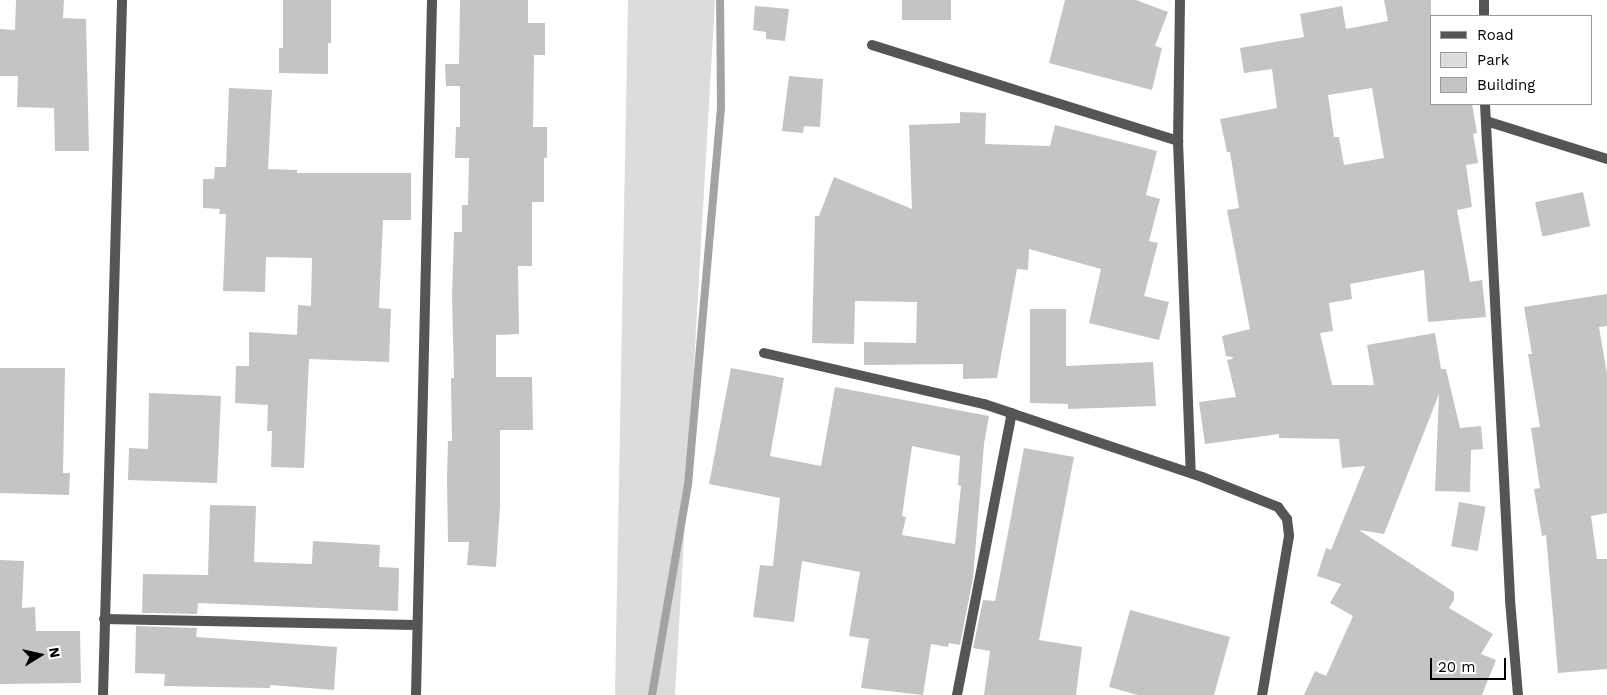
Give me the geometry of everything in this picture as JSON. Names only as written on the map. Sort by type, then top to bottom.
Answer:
[{"type":"street","points":[[103,695],[122,0]]},
{"type":"street","points":[[416,695],[432,0]]},
{"type":"street","points":[[1180,0],[1178,142],[1191,473]]},
{"type":"street","points":[[1484,0],[1484,15]]},
{"type":"street","points":[[872,45],[1178,142]]},
{"type":"street","points":[[1485,105],[1510,600],[1518,695]]},
{"type":"street","points":[[1486,121],[1607,159]]},
{"type":"street","points":[[764,353],[946,394],[1012,413],[1191,473],[1278,507],[1287,519],[1289,536],[1262,695]]},
{"type":"street","points":[[958,695],[1012,413]]},
{"type":"street","points":[[104,618],[417,625]]},
{"type":"green space","points":[[628,0],[715,0],[675,695],[615,695]]},
{"type":"building","points":[[16,0],[64,0],[63,18],[86,19],[89,151],[55,151],[54,108],[17,107],[18,76],[0,76],[0,29],[15,30]]},
{"type":"building","points":[[283,0],[331,0],[331,43],[328,43],[328,74],[279,73],[279,48],[283,48]]},
{"type":"building","points":[[460,0],[528,0],[528,23],[545,23],[545,55],[534,55],[533,127],[547,127],[547,158],[544,158],[544,202],[532,202],[532,266],[518,266],[519,334],[496,335],[496,377],[532,377],[533,430],[500,430],[500,507],[496,567],[467,565],[469,542],[448,542],[448,441],[452,441],[451,378],[454,378],[452,297],[454,232],[462,232],[462,205],[468,205],[469,158],[455,158],[456,127],[460,127],[460,86],[446,86],[445,64],[459,64]]},
{"type":"building","points":[[902,0],[951,0],[951,20],[902,20]]},
{"type":"building","points":[[1065,0],[1136,0],[1168,12],[1155,46],[1162,48],[1152,90],[1049,63]]},
{"type":"building","points":[[1384,0],[1431,0],[1430,105],[1472,105],[1477,133],[1473,134],[1478,163],[1466,165],[1472,207],[1457,210],[1470,282],[1482,280],[1486,317],[1428,322],[1424,270],[1350,284],[1352,299],[1329,303],[1333,331],[1320,333],[1332,385],[1374,385],[1367,345],[1435,333],[1441,369],[1446,369],[1460,428],[1481,426],[1483,449],[1471,450],[1470,492],[1435,491],[1439,394],[1384,534],[1359,530],[1454,592],[1454,600],[1449,608],[1493,634],[1481,654],[1496,660],[1482,695],[1304,695],[1315,671],[1326,676],[1353,616],[1330,603],[1341,584],[1317,576],[1326,548],[1331,550],[1365,466],[1342,468],[1339,439],[1279,438],[1279,434],[1205,444],[1199,402],[1236,397],[1227,360],[1233,357],[1226,356],[1222,336],[1250,329],[1227,210],[1239,208],[1230,152],[1227,152],[1220,119],[1277,108],[1272,69],[1244,73],[1240,48],[1304,37],[1300,14],[1342,6],[1346,29],[1388,21]],"holes":[[[1372,88],[1384,158],[1344,165],[1339,137],[1334,137],[1328,95]]]},
{"type":"building","points":[[755,6],[789,9],[785,41],[766,39],[766,32],[753,30]]},
{"type":"building","points":[[789,76],[823,79],[820,127],[804,126],[803,133],[782,131]]},
{"type":"building","points":[[229,88],[272,90],[268,169],[297,170],[297,173],[411,173],[411,220],[383,220],[379,308],[391,309],[389,362],[309,359],[304,468],[271,467],[272,431],[267,431],[268,405],[235,403],[236,366],[249,366],[249,332],[297,335],[298,305],[311,306],[312,258],[266,257],[265,292],[223,291],[226,214],[219,214],[220,209],[203,208],[203,179],[214,179],[215,167],[226,167]]},
{"type":"building","points":[[960,112],[986,113],[985,144],[1050,146],[1055,125],[1157,151],[1146,195],[1160,199],[1149,241],[1158,243],[1144,296],[1169,302],[1159,340],[1089,323],[1101,269],[1029,249],[1028,270],[1017,269],[997,378],[963,379],[963,364],[864,365],[864,342],[916,343],[917,302],[855,301],[854,344],[812,343],[815,216],[819,216],[834,177],[912,209],[909,125],[960,123]]},
{"type":"building","points":[[1583,192],[1590,226],[1542,236],[1535,202]]},
{"type":"building","points":[[1607,294],[1607,326],[1599,327],[1607,374],[1607,513],[1591,516],[1597,559],[1607,559],[1607,669],[1558,673],[1546,535],[1542,536],[1534,489],[1540,488],[1531,428],[1540,427],[1528,354],[1532,354],[1524,307]]},
{"type":"building","points":[[1030,309],[1066,309],[1066,366],[1153,362],[1156,406],[1068,409],[1068,404],[1030,403]]},
{"type":"building","points":[[0,368],[65,368],[63,473],[70,473],[69,495],[0,493]]},
{"type":"building","points":[[731,368],[784,378],[770,456],[821,466],[835,387],[989,416],[984,444],[973,578],[960,645],[949,643],[948,647],[931,644],[923,695],[861,688],[869,639],[849,636],[860,572],[802,561],[794,622],[753,617],[760,565],[773,566],[780,498],[709,484]],"holes":[[[912,446],[960,456],[958,485],[961,486],[955,544],[902,535],[906,517],[902,516]]]},
{"type":"building","points":[[149,393],[221,396],[217,483],[128,480],[129,448],[148,449]]},
{"type":"building","points":[[1024,448],[1074,457],[1039,640],[1082,647],[1076,695],[984,695],[990,651],[973,648],[983,600],[995,601]]},
{"type":"building","points":[[1459,502],[1486,507],[1478,551],[1451,546]]},
{"type":"building","points":[[210,505],[256,506],[254,562],[312,564],[313,541],[380,545],[379,567],[399,568],[398,611],[198,603],[197,614],[142,613],[143,574],[208,575]]},
{"type":"building","points":[[0,560],[24,561],[22,608],[35,607],[36,631],[80,631],[81,683],[0,684]]},
{"type":"building","points":[[1130,610],[1230,637],[1214,695],[1138,695],[1109,687]]},
{"type":"building","points":[[136,626],[197,628],[196,637],[337,647],[334,690],[270,685],[270,688],[164,686],[165,674],[135,673]]},
{"type":"waterway","points":[[652,695],[688,485],[721,108],[720,0]]}]
